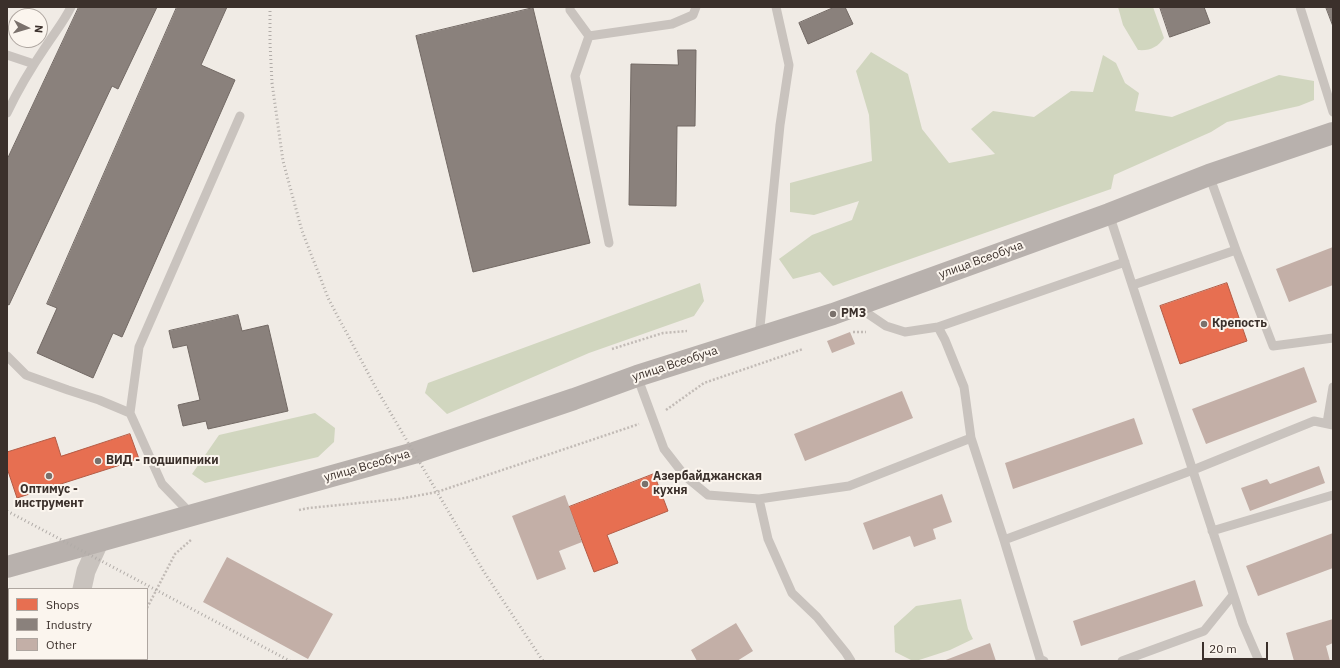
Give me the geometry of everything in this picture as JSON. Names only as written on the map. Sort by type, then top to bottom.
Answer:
[{"type":"main road","name":"улица Всеобуча","points":[[7,567],[100,540],[194,525],[414,453],[637,376],[856,306],[1109,214],[1210,175],[1333,133]]},
{"type":"street","points":[[82,588],[86,571],[100,540]]},
{"type":"lane","points":[[7,113],[21,84],[46,45],[64,21],[71,7]]},
{"type":"lane","points":[[570,7],[570,10],[588,36]]},
{"type":"lane","points":[[588,36],[672,24],[693,14],[696,7]]},
{"type":"lane","points":[[760,337],[780,125],[789,65],[776,7]]},
{"type":"lane","points":[[1300,7],[1333,112]]},
{"type":"lane","points":[[588,36],[575,76],[609,243]]},
{"type":"lane","points":[[7,55],[34,64]]},
{"type":"lane","points":[[194,525],[162,484],[130,413],[139,347],[240,116]]},
{"type":"lane","points":[[1210,175],[1236,250],[1273,346],[1333,338]]},
{"type":"lane","points":[[1109,214],[1242,624],[1258,661]]},
{"type":"lane","points":[[1133,285],[1236,250]]},
{"type":"lane","points":[[856,306],[886,326],[905,332],[938,327],[1125,262]]},
{"type":"lane","points":[[938,327],[945,340],[964,387],[971,438],[1040,659],[1044,661]]},
{"type":"lane","points":[[7,356],[26,375],[99,400],[130,413]]},
{"type":"lane","points":[[637,376],[664,449],[685,476],[708,495],[759,499],[849,486],[971,438]]},
{"type":"lane","points":[[1004,540],[1193,470],[1314,420],[1330,424],[1333,387]]},
{"type":"lane","points":[[1212,531],[1333,494]]},
{"type":"lane","points":[[759,499],[768,539],[792,593],[817,617],[851,661]]},
{"type":"lane","points":[[1122,661],[1204,631],[1233,595]]},
{"type":"path","points":[[612,349],[663,333],[687,331]]},
{"type":"path","points":[[850,332],[905,332]]},
{"type":"path","points":[[294,511],[398,499],[437,492],[653,419],[704,383],[805,348]]},
{"type":"path","points":[[148,606],[175,554],[194,525]]},
{"type":"green space","points":[[1118,7],[1153,7],[1164,38],[1153,48],[1138,50],[1123,25]]},
{"type":"green space","points":[[871,52],[908,74],[922,129],[949,163],[995,154],[971,129],[993,111],[1034,117],[1071,91],[1093,92],[1103,55],[1116,63],[1125,83],[1139,93],[1135,111],[1172,117],[1279,75],[1314,81],[1314,100],[1299,106],[1227,122],[1211,132],[1114,175],[1111,189],[833,286],[820,272],[793,279],[779,259],[812,235],[852,220],[859,201],[814,215],[790,212],[790,183],[872,161],[869,115],[856,71]]},
{"type":"green space","points":[[700,283],[704,301],[694,316],[589,353],[447,414],[425,393],[428,383]]},
{"type":"green space","points":[[315,413],[335,428],[334,442],[318,457],[205,483],[192,474],[219,435]]},
{"type":"green space","points":[[961,599],[968,629],[973,639],[950,650],[916,661],[895,652],[894,626],[916,606]]},
{"type":"building: Shops","name":"Крепость","points":[[1227,283],[1247,341],[1180,364],[1160,306]]},
{"type":"building: Shops","points":[[130,434],[139,459],[17,498],[7,468],[7,452],[55,437],[61,456]]},
{"type":"building: Shops","points":[[654,474],[668,511],[607,535],[618,563],[594,572],[569,507]]},
{"type":"building: Industry","points":[[79,7],[157,7],[118,89],[112,86],[9,305],[7,304],[7,160]]},
{"type":"building: Industry","points":[[177,7],[227,7],[201,65],[235,80],[122,337],[113,333],[93,378],[37,353],[57,308],[47,304]]},
{"type":"building: Industry","points":[[835,7],[845,7],[853,24],[808,44],[799,23]]},
{"type":"building: Industry","points":[[1160,7],[1204,7],[1210,23],[1170,37]]},
{"type":"building: Industry","points":[[1326,7],[1333,7],[1333,26]]},
{"type":"building: Industry","points":[[533,8],[590,243],[473,272],[416,36]]},
{"type":"building: Industry","points":[[678,50],[696,50],[695,126],[677,126],[676,206],[629,205],[631,64],[678,65]]},
{"type":"building: Industry","points":[[238,315],[242,331],[268,325],[288,411],[208,429],[206,421],[183,426],[178,405],[200,400],[187,345],[173,348],[169,331]]},
{"type":"building: Other","points":[[1333,247],[1333,285],[1289,302],[1276,269]]},
{"type":"building: Other","points":[[850,332],[855,344],[832,353],[827,341]]},
{"type":"building: Other","points":[[1304,367],[1317,402],[1206,444],[1192,409]]},
{"type":"building: Other","points":[[902,391],[913,418],[805,461],[794,434]]},
{"type":"building: Other","points":[[1134,418],[1143,444],[1013,489],[1005,463]]},
{"type":"building: Other","points":[[1319,466],[1325,483],[1250,511],[1241,488],[1267,479],[1270,484]]},
{"type":"building: Other","points":[[942,494],[952,522],[933,529],[936,539],[914,547],[910,536],[873,550],[863,523]]},
{"type":"building: Other","points":[[565,495],[582,542],[559,551],[566,569],[537,580],[512,516]]},
{"type":"building: Other","points":[[1333,533],[1333,568],[1258,596],[1246,566]]},
{"type":"building: Other","points":[[227,557],[333,614],[308,659],[203,602]]},
{"type":"building: Other","points":[[1195,580],[1203,606],[1081,646],[1073,621]]},
{"type":"building: Other","points":[[1333,619],[1333,643],[1326,646],[1330,661],[1294,661],[1286,633]]},
{"type":"building: Other","points":[[736,623],[753,651],[737,661],[697,661],[691,650]]},
{"type":"building: Other","points":[[990,643],[996,661],[943,661]]},
{"type":"railway","points":[[270,7],[272,83],[283,161],[302,231],[329,300],[376,388],[484,572],[543,661]]},
{"type":"railway","points":[[7,511],[290,661]]},
{"type":"place","name":"РМЗ","points":[[833,314]]},
{"type":"place","name":"Крепость","points":[[1204,324]]},
{"type":"place","name":"ВИД - подшипники","points":[[98,461]]},
{"type":"place","name":"Оптимус - инструмент","points":[[49,476]]},
{"type":"place","name":"Азербайджанская кухня","points":[[645,484]]}]
